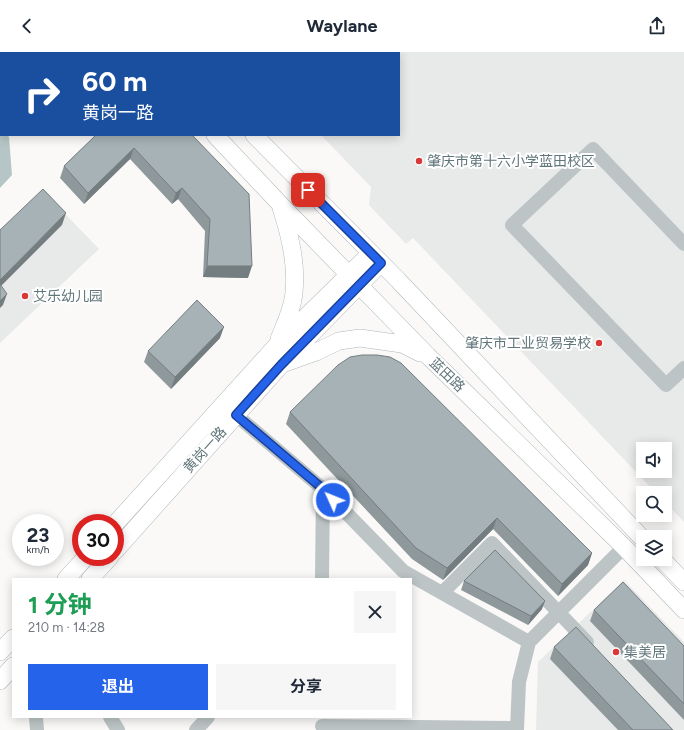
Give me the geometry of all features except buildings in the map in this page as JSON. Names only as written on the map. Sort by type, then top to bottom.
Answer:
[{"type":"main road","name":"蓝田路","points":[[216,136],[428,356],[624,547],[684,610]]},
{"type":"main road","name":"蓝田路","points":[[255,136],[376,258],[636,532]]},
{"type":"main road","points":[[277,345],[289,314],[294,293],[292,248],[288,227],[280,204]]},
{"type":"main road","name":"黄岗一路","points":[[124,542],[281,365],[354,280],[376,258]]},
{"type":"main road","name":"黄岗一路","points":[[124,514],[277,345],[354,280]]},
{"type":"main road","points":[[281,365],[316,352],[339,341],[360,338],[402,344],[428,356]]},
{"type":"main road","points":[[67,578],[78,566]]},
{"type":"main road","points":[[92,578],[102,566]]},
{"type":"main road","points":[[669,566],[684,582]]},
{"type":"main road","points":[[0,652],[12,639]]},
{"type":"main road","points":[[0,681],[12,667]]},
{"type":"street","points":[[684,244],[593,149],[512,225],[666,385],[684,368]]},
{"type":"street","points":[[236,415],[323,489],[402,571],[529,642]]},
{"type":"street","points":[[322,578],[323,489]]},
{"type":"street","points":[[442,593],[492,543],[596,651]]},
{"type":"street","points":[[322,724],[517,729],[519,682],[529,642],[624,547]]},
{"type":"street","points":[[36,718],[37,730]]},
{"type":"street","points":[[111,718],[118,730]]},
{"type":"street","points":[[196,730],[207,718]]},
{"type":"shaded area","name":"肇庆市工业贸易学校","points":[[400,52],[684,52],[684,522],[672,509],[672,486],[649,486],[642,478],[672,478],[672,442],[636,442],[636,472],[413,238],[406,244],[369,205],[371,187],[322,136],[400,136]]},
{"type":"shaded area","points":[[0,136],[8,136],[12,175],[0,188]]},
{"type":"shaded area","name":"艾乐幼儿园","points":[[48,196],[99,249],[0,343],[0,242]]},
{"type":"shaded area","name":"集美居","points":[[624,580],[684,642],[684,730],[536,730],[538,662]]},
{"type":"place","name":"肇庆市第十六小学蓝田校区","points":[[419,161]]},
{"type":"place","name":"艾乐幼儿园","points":[[25,296]]},
{"type":"place","name":"肇庆市工业贸易学校","points":[[599,343]]},
{"type":"place","name":"集美居","points":[[616,652]]},
{"type":"route","points":[[308,190],[381,263],[281,365],[236,415],[323,489],[333,500]]}]
